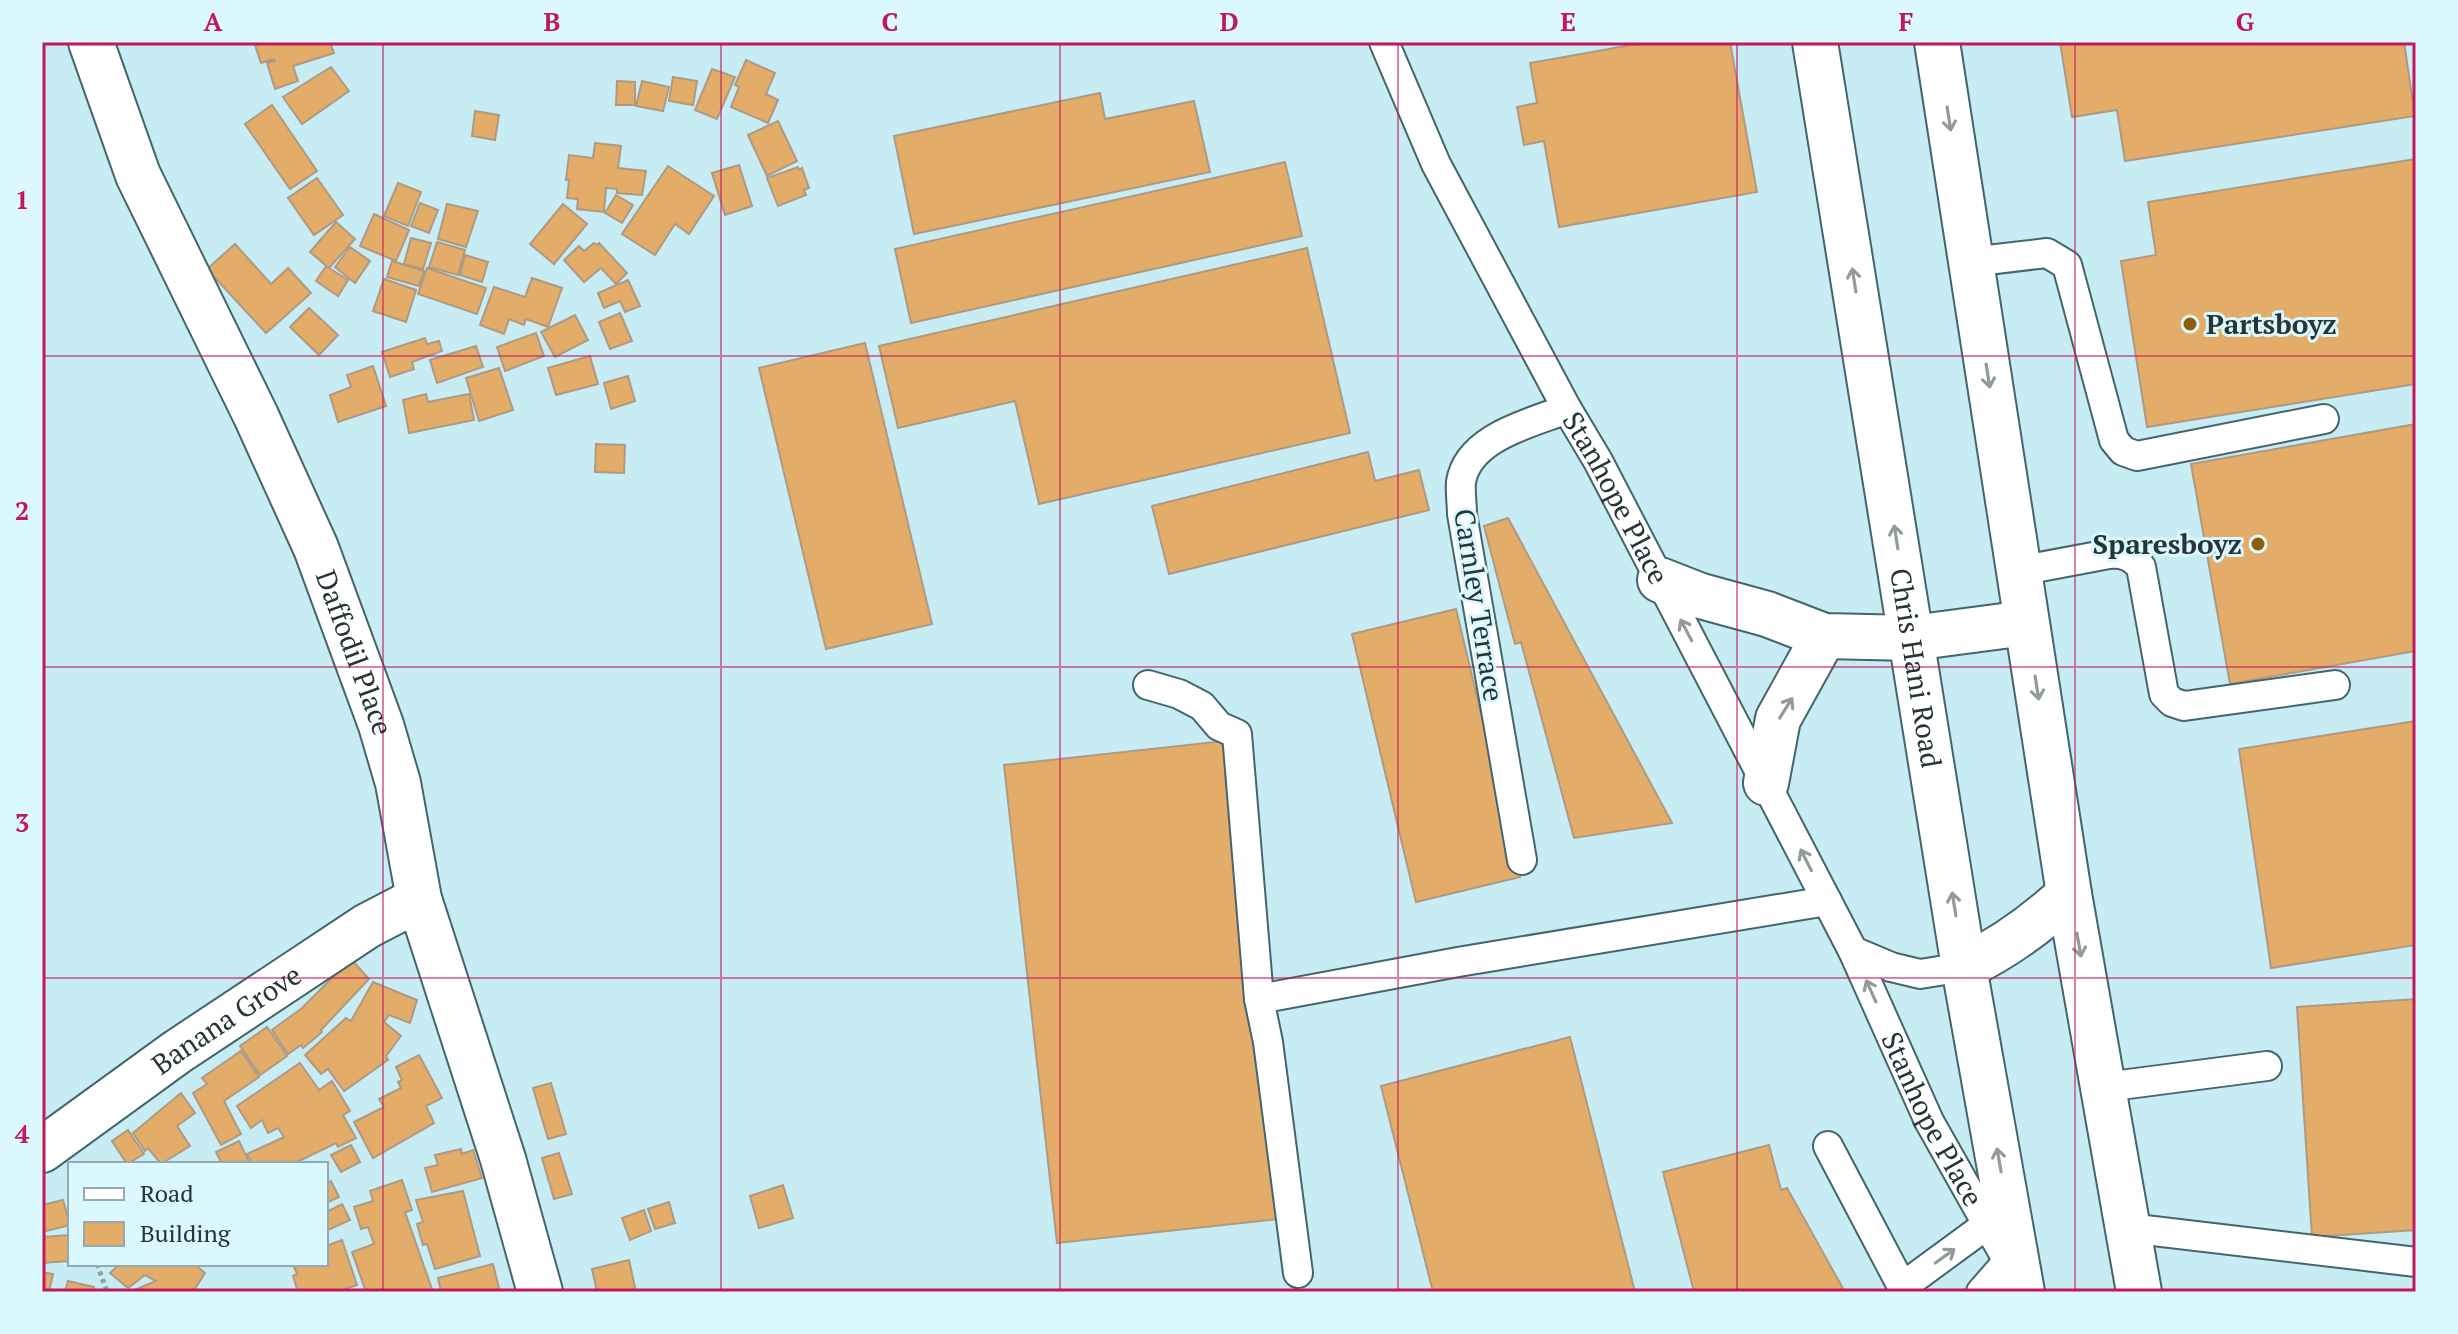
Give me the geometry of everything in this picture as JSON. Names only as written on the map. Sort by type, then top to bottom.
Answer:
[{"type":"main road","name":"Daffodil Place","points":[[91,42],[138,175],[249,402],[316,548],[398,783],[419,899],[503,1159],[540,1292]]},
{"type":"main road","name":"Chris Hani Road","points":[[1815,42],[1964,967],[2008,1282]]},
{"type":"main road","points":[[1937,42],[2069,894],[2139,1292]]},
{"type":"main road","points":[[1660,580],[1701,596],[1767,614],[1824,636],[1912,638],[2026,623]]},
{"type":"main road","points":[[1766,783],[1778,719],[1824,636]]},
{"type":"main road","points":[[1964,967],[2019,937],[2069,894]]},
{"type":"main road","name":"Banana Grove","points":[[42,1150],[202,1035],[367,926],[419,899]]},
{"type":"lane","name":"Stanhope Place","points":[[1384,42],[1436,164],[1598,461],[1853,951],[1929,1121],[1988,1224],[2008,1282]]},
{"type":"lane","points":[[1970,262],[2047,253],[2067,265],[2114,440],[2123,451],[2137,456],[2324,419]]},
{"type":"lane","name":"Carnley Terrace","points":[[1522,860],[1462,514],[1461,480],[1473,455],[1498,437],[1567,409]]},
{"type":"lane","points":[[2018,571],[2109,554],[2122,553],[2133,558],[2141,567],[2164,694],[2172,702],[2184,706],[2335,685]]},
{"type":"lane","points":[[1148,685],[1179,694],[1202,706],[1219,726],[1237,734],[1259,999],[1268,1042],[1298,1273]]},
{"type":"lane","points":[[1259,999],[1458,962],[1827,901]]},
{"type":"lane","points":[[1853,951],[1891,967],[1920,974],[1964,967]]},
{"type":"lane","points":[[2105,1087],[2267,1066]]},
{"type":"lane","points":[[1828,1146],[1904,1290],[1988,1224]]},
{"type":"lane","points":[[2128,1228],[2416,1262]]},
{"type":"path","points":[[98,1266],[107,1292]]},
{"type":"building","points":[[254,42],[330,42],[334,53],[293,66],[298,81],[275,89],[267,63],[275,61],[261,63]]},
{"type":"building","points":[[1648,42],[1730,42],[1757,192],[1559,227],[1544,141],[1524,145],[1517,107],[1537,103],[1530,63]]},
{"type":"building","points":[[2060,42],[2404,42],[2415,116],[2125,161],[2117,110],[2072,117]]},
{"type":"building","points":[[746,60],[775,73],[766,94],[778,100],[768,123],[731,107],[739,87],[735,85]]},
{"type":"building","points":[[331,67],[349,91],[302,124],[283,97]]},
{"type":"building","points":[[712,69],[735,77],[717,119],[695,110]]},
{"type":"building","points":[[673,77],[697,81],[693,105],[669,101]]},
{"type":"building","points":[[617,81],[635,82],[635,105],[616,105]]},
{"type":"building","points":[[642,81],[669,87],[663,111],[636,106]]},
{"type":"building","points":[[1100,93],[1105,119],[1194,101],[1210,172],[914,234],[894,136]]},
{"type":"building","points":[[272,105],[317,171],[290,189],[245,124]]},
{"type":"building","points":[[475,111],[499,115],[495,140],[472,136]]},
{"type":"building","points":[[778,121],[797,161],[767,176],[748,135]]},
{"type":"building","points":[[595,143],[621,146],[618,168],[646,171],[642,195],[617,193],[617,189],[606,188],[604,212],[577,209],[578,199],[567,198],[569,155],[593,158]]},
{"type":"building","points":[[2416,159],[2416,384],[2147,427],[2121,261],[2156,255],[2148,202]]},
{"type":"building","points":[[1285,162],[1302,236],[911,323],[895,249]]},
{"type":"building","points":[[739,165],[752,206],[725,215],[712,173]]},
{"type":"building","points":[[668,166],[714,196],[689,234],[675,224],[655,255],[622,234]]},
{"type":"building","points":[[798,167],[799,170],[802,168],[809,188],[804,190],[806,195],[778,206],[767,178]]},
{"type":"building","points":[[317,178],[343,215],[314,235],[288,198]]},
{"type":"building","points":[[398,183],[421,192],[408,226],[384,216]]},
{"type":"building","points":[[616,195],[633,205],[622,223],[605,213]]},
{"type":"building","points":[[420,203],[438,210],[429,233],[411,226]]},
{"type":"building","points":[[447,204],[478,211],[466,247],[438,239]]},
{"type":"building","points":[[563,204],[587,224],[554,264],[530,244]]},
{"type":"building","points":[[374,214],[409,230],[396,261],[360,246]]},
{"type":"building","points":[[336,222],[355,239],[329,268],[310,252]]},
{"type":"building","points":[[411,238],[431,243],[423,269],[404,264]]},
{"type":"building","points":[[437,242],[465,250],[458,275],[429,267]]},
{"type":"building","points":[[599,243],[627,273],[616,284],[601,268],[584,282],[564,260],[579,246],[584,251]]},
{"type":"building","points":[[235,244],[271,284],[288,268],[311,293],[266,333],[207,269]]},
{"type":"building","points":[[350,247],[370,261],[355,283],[335,267]]},
{"type":"building","points":[[1307,248],[1350,433],[1039,504],[1015,401],[898,428],[879,346]]},
{"type":"building","points":[[465,255],[488,262],[482,282],[460,275]]},
{"type":"building","points":[[392,261],[424,271],[419,286],[387,277]]},
{"type":"building","points":[[326,266],[348,280],[338,296],[316,281]]},
{"type":"building","points":[[427,268],[486,288],[477,314],[418,294]]},
{"type":"building","points":[[532,278],[562,288],[548,327],[526,319],[524,325],[509,319],[504,334],[480,325],[494,287],[525,297]]},
{"type":"building","points":[[384,279],[416,290],[406,322],[373,311]]},
{"type":"building","points":[[628,280],[640,306],[625,312],[620,301],[604,308],[598,293]]},
{"type":"building","points":[[309,308],[338,335],[319,355],[290,327]]},
{"type":"building","points":[[620,313],[632,341],[610,349],[599,322]]},
{"type":"building","points":[[575,315],[588,340],[555,357],[541,332]]},
{"type":"building","points":[[536,333],[544,356],[505,371],[497,347]]},
{"type":"building","points":[[425,338],[427,344],[439,341],[442,351],[412,362],[414,369],[390,377],[382,352]]},
{"type":"building","points":[[865,343],[932,624],[826,649],[759,368]]},
{"type":"building","points":[[476,346],[483,367],[437,383],[430,360]]},
{"type":"building","points":[[590,356],[598,384],[556,395],[548,368]]},
{"type":"building","points":[[373,366],[386,406],[338,422],[330,395],[351,387],[347,375]]},
{"type":"building","points":[[499,368],[513,410],[479,421],[466,378]]},
{"type":"building","points":[[628,376],[635,401],[611,409],[604,383]]},
{"type":"building","points":[[426,394],[428,402],[469,394],[474,420],[409,433],[403,400]]},
{"type":"building","points":[[2416,424],[2416,651],[2230,684],[2191,464]]},
{"type":"building","points":[[596,444],[625,445],[624,473],[595,472]]},
{"type":"building","points":[[1368,452],[1375,481],[1419,470],[1429,510],[1169,574],[1152,506]]},
{"type":"building","points":[[1508,518],[1672,823],[1574,838],[1521,642],[1515,644],[1484,526]]},
{"type":"building","points":[[1456,609],[1520,877],[1416,902],[1352,634]]},
{"type":"building","points":[[2416,721],[2416,945],[2271,968],[2239,749]]},
{"type":"building","points":[[1224,741],[1278,1219],[1057,1243],[1004,765]]},
{"type":"building","points":[[351,959],[369,979],[322,1032],[303,1048],[301,1045],[288,1054],[272,1030],[302,1008]]},
{"type":"building","points":[[373,982],[417,1000],[410,1023],[389,1015],[384,1022],[401,1036],[386,1056],[388,1060],[344,1091],[328,1069],[321,1074],[305,1055],[346,1018],[351,1021]]},
{"type":"building","points":[[2416,999],[2416,1230],[2312,1237],[2297,1007]]},
{"type":"building","points":[[267,1027],[287,1056],[260,1075],[240,1046]]},
{"type":"building","points":[[1570,1037],[1635,1292],[1433,1292],[1381,1086]]},
{"type":"building","points":[[241,1051],[259,1077],[224,1101],[241,1134],[221,1145],[193,1093],[207,1084],[202,1078]]},
{"type":"building","points":[[419,1055],[442,1098],[426,1106],[434,1123],[373,1158],[354,1122],[384,1107],[379,1099],[401,1088],[398,1082],[402,1080],[396,1067]]},
{"type":"building","points":[[300,1063],[319,1090],[332,1081],[350,1111],[343,1115],[356,1138],[338,1147],[336,1143],[297,1162],[252,1162],[247,1154],[284,1137],[278,1128],[268,1133],[262,1120],[251,1128],[237,1106]]},
{"type":"building","points":[[551,1083],[566,1134],[548,1139],[533,1088]]},
{"type":"building","points":[[181,1093],[195,1113],[177,1126],[190,1146],[164,1162],[159,1162],[148,1148],[145,1151],[133,1133]]},
{"type":"building","points":[[128,1130],[144,1154],[126,1162],[112,1141]]},
{"type":"building","points":[[239,1141],[249,1162],[221,1162],[216,1152]]},
{"type":"building","points":[[351,1145],[360,1162],[341,1172],[331,1155]]},
{"type":"building","points":[[1769,1145],[1781,1190],[1787,1188],[1845,1292],[1694,1292],[1663,1172]]},
{"type":"building","points":[[461,1149],[462,1154],[473,1150],[482,1178],[432,1192],[425,1168],[438,1165],[435,1155]]},
{"type":"building","points":[[559,1153],[572,1194],[554,1199],[542,1158]]},
{"type":"building","points":[[402,1180],[412,1210],[405,1212],[433,1292],[366,1292],[352,1252],[374,1244],[368,1227],[361,1229],[354,1207],[373,1201],[370,1191]]},
{"type":"building","points":[[331,1181],[339,1197],[328,1202],[328,1183]]},
{"type":"building","points":[[783,1185],[793,1218],[759,1228],[750,1196]]},
{"type":"building","points":[[463,1191],[480,1256],[435,1269],[417,1224],[423,1222],[416,1200]]},
{"type":"building","points":[[63,1200],[68,1226],[42,1232],[42,1205]]},
{"type":"building","points":[[669,1202],[675,1223],[655,1229],[648,1209]]},
{"type":"building","points":[[342,1204],[350,1220],[328,1230],[328,1211]]},
{"type":"building","points":[[644,1210],[651,1231],[630,1240],[622,1218]]},
{"type":"building","points":[[68,1235],[68,1261],[42,1263],[42,1237]]},
{"type":"building","points":[[342,1240],[357,1285],[336,1292],[298,1292],[294,1266],[328,1266],[328,1245]]},
{"type":"building","points":[[629,1260],[636,1292],[597,1292],[592,1269]]},
{"type":"building","points":[[493,1264],[500,1292],[441,1292],[438,1278]]},
{"type":"building","points":[[118,1266],[196,1266],[205,1273],[193,1292],[130,1292],[156,1281],[145,1275],[128,1288],[110,1273]]},
{"type":"building","points":[[42,1272],[53,1274],[49,1292],[42,1292]]},
{"type":"building","points":[[68,1281],[94,1287],[93,1292],[65,1292]]},
{"type":"place","name":"Partsboyz","points":[[2190,324]]},
{"type":"place","name":"Sparesboyz","points":[[2258,544]]}]
